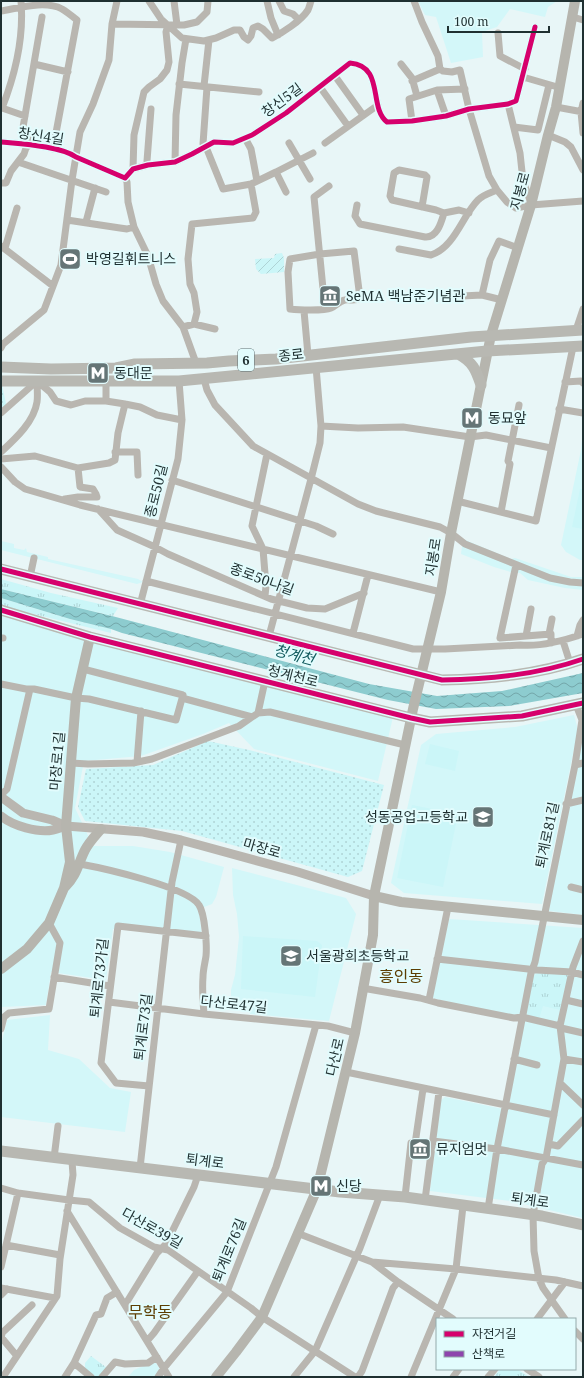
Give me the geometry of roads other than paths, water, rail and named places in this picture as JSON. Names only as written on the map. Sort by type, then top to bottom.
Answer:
[{"type":"main road","name":"지봉로","points":[[412,714],[441,592],[451,533],[487,351],[531,205],[560,88],[580,18],[575,1]]},
{"type":"main road","name":"종로","points":[[1,367],[51,369],[109,368],[135,364],[276,359],[491,335],[579,330]]},
{"type":"main road","name":"종로","points":[[1,381],[179,381],[487,351],[578,346]]},
{"type":"main road","points":[[458,354],[466,358],[472,364],[481,385]]},
{"type":"main road","points":[[1,569],[140,605],[269,636],[421,678],[442,680],[484,679],[523,674],[583,659]]},
{"type":"main road","name":"청계천로","points":[[1,610],[90,637],[266,682],[412,714],[430,722],[522,716],[580,704]]},
{"type":"main road","name":"마장로1길","points":[[64,888],[70,862],[66,826],[76,698],[90,637]]},
{"type":"main road","name":"다산로","points":[[216,1377],[262,1317],[317,1189],[355,1033],[362,988],[373,935],[374,896],[412,714]]},
{"type":"main road","points":[[1,969],[27,949],[49,923],[64,888],[72,880],[86,849],[101,829]]},
{"type":"main road","name":"마장로","points":[[374,896],[401,902],[583,920]]},
{"type":"main road","name":"퇴계로","points":[[1,1151],[72,1161],[317,1189],[405,1197],[533,1215],[583,1225]]},
{"type":"street","points":[[1,348],[3,344],[44,310],[61,265],[80,132],[93,104],[109,60],[112,24],[117,1]]},
{"type":"street","points":[[149,1],[161,20],[178,35],[186,39],[204,41],[216,38],[234,30],[240,30],[244,37],[248,40],[251,36],[253,28],[258,26],[272,38],[299,20],[308,10],[310,1]]},
{"type":"street","points":[[156,1],[156,10]]},
{"type":"street","points":[[174,1],[177,25]]},
{"type":"street","points":[[112,24],[168,26],[197,22],[207,12],[208,1]]},
{"type":"street","points":[[267,1],[271,18],[278,35]]},
{"type":"street","points":[[280,1],[284,11],[293,14],[299,20]]},
{"type":"street","points":[[414,1],[438,56],[440,69]]},
{"type":"street","points":[[1,11],[22,4],[38,3],[61,8],[77,20],[53,149]]},
{"type":"street","points":[[22,4],[22,21],[16,58],[9,91],[2,108],[25,116]]},
{"type":"street","points":[[1,183],[6,183],[11,171],[30,144],[30,141],[22,133],[42,17]]},
{"type":"street","points":[[125,178],[133,168],[134,135],[144,92],[160,79],[167,70],[169,62],[166,32],[168,26]]},
{"type":"street","points":[[531,205],[523,181],[520,153],[508,104],[516,101],[535,27]]},
{"type":"street","points":[[498,33],[500,56],[525,69]]},
{"type":"street","points":[[175,162],[176,115],[186,39]]},
{"type":"street","points":[[210,40],[203,144],[206,147],[224,189],[254,182],[313,153]]},
{"type":"street","points":[[34,64],[68,72]]},
{"type":"street","name":"창신5길","points":[[133,168],[175,162],[214,142],[233,143],[252,135],[286,113],[350,64],[359,64],[371,75],[381,117],[387,122],[412,122],[446,116],[468,109],[508,104]]},
{"type":"street","points":[[401,64],[412,78],[417,96]]},
{"type":"street","points":[[412,81],[440,69],[443,71],[452,72],[460,70],[468,109],[489,176],[497,190],[507,202],[516,208],[531,205],[583,201]]},
{"type":"street","points":[[335,76],[363,115]]},
{"type":"street","points":[[523,77],[560,88]]},
{"type":"street","points":[[179,84],[259,92]]},
{"type":"street","points":[[514,127],[538,130],[549,85]]},
{"type":"street","name":"창신5길","points":[[320,87],[348,126]]},
{"type":"street","points":[[412,122],[409,99],[437,90],[465,89]]},
{"type":"street","points":[[437,90],[446,116]]},
{"type":"street","points":[[583,102],[583,133]]},
{"type":"street","points":[[326,143],[378,105]]},
{"type":"street","points":[[556,107],[582,112]]},
{"type":"street","points":[[148,165],[147,161],[151,109]]},
{"type":"street","points":[[548,135],[572,146],[583,170]]},
{"type":"street","points":[[194,324],[197,312],[194,293],[190,284],[188,259],[192,224],[253,218],[256,212],[251,149],[245,138]]},
{"type":"street","name":"창신4길","points":[[1,142],[30,144],[69,152],[76,157]]},
{"type":"street","points":[[288,143],[300,160],[310,179]]},
{"type":"street","points":[[76,157],[125,178],[127,182],[129,207],[134,227],[148,256],[156,284],[164,301],[183,327],[196,363]]},
{"type":"street","points":[[18,162],[106,192]]},
{"type":"street","points":[[422,207],[427,177],[425,175],[399,170],[396,171],[394,173],[390,199],[444,213],[460,210],[469,213]]},
{"type":"street","points":[[276,172],[286,192]]},
{"type":"street","points":[[325,309],[314,197],[329,186]]},
{"type":"street","points":[[86,222],[96,188]]},
{"type":"street","points":[[399,249],[431,254],[435,253],[445,246],[477,201],[486,194],[497,190]]},
{"type":"street","points":[[356,205],[355,216],[360,224],[425,237],[430,237],[439,228],[444,213]]},
{"type":"street","points":[[17,208],[3,247],[53,286]]},
{"type":"street","points":[[67,220],[127,229],[134,227]]},
{"type":"street","points":[[482,295],[490,260],[499,241],[518,248]]},
{"type":"street","points":[[354,251],[360,298],[356,300],[344,300],[337,303],[332,308],[325,309],[290,309],[288,272],[290,258],[354,251]]},
{"type":"street","points":[[462,296],[482,295],[502,300]]},
{"type":"street","name":"종로","points":[[579,330],[583,309]]},
{"type":"street","points":[[304,310],[308,355]]},
{"type":"street","points":[[183,327],[194,324],[215,329]]},
{"type":"street","points":[[457,502],[536,521],[565,382],[578,346]]},
{"type":"street","points":[[269,636],[320,443],[321,426],[316,367]]},
{"type":"street","points":[[204,378],[207,390],[215,406],[253,446],[311,479],[358,504],[376,511],[440,528],[451,533],[465,544],[550,578],[570,582],[583,582]]},
{"type":"street","points":[[37,381],[50,392],[56,401],[71,404],[85,401],[106,401],[140,407],[157,415],[182,420]]},
{"type":"street","points":[[1,413],[37,381]]},
{"type":"street","points":[[1,452],[10,444],[30,420],[37,403],[37,381]]},
{"type":"street","points":[[106,381],[106,401]]},
{"type":"street","name":"종로50길","points":[[140,605],[178,459],[182,420],[179,381]]},
{"type":"street","points":[[565,382],[583,382]]},
{"type":"street","points":[[1,459],[36,456],[78,468],[109,463],[114,460],[118,433],[125,404]]},
{"type":"street","points":[[501,512],[510,464],[508,460],[519,405]]},
{"type":"street","points":[[559,410],[583,413]]},
{"type":"street","points":[[321,426],[358,428],[403,427],[470,438],[486,435],[551,448]]},
{"type":"street","points":[[115,452],[137,452],[138,475]]},
{"type":"street","points":[[265,596],[266,586],[263,549],[252,526],[267,454]]},
{"type":"street","points":[[1,467],[15,482],[25,489],[98,509],[441,592]]},
{"type":"street","points":[[61,499],[97,497],[93,489],[80,487],[78,468]]},
{"type":"street","points":[[172,480],[316,526],[333,534]]},
{"type":"street","name":"종로50나길","points":[[98,509],[117,530],[174,557],[278,601],[307,608],[324,609],[364,593]]},
{"type":"street","points":[[30,577],[34,558]]},
{"type":"street","points":[[516,565],[500,638],[549,634]]},
{"type":"street","points":[[353,633],[368,575]]},
{"type":"street","points":[[146,580],[413,649],[520,645],[528,646],[552,643],[580,635],[580,626],[583,620]]},
{"type":"street","points":[[526,636],[530,609]]},
{"type":"street","points":[[552,619],[549,634],[551,634],[552,643]]},
{"type":"street","points":[[563,641],[570,663]]},
{"type":"street","points":[[1,684],[89,699],[176,720],[183,695],[83,669]]},
{"type":"street","points":[[255,715],[266,682]]},
{"type":"street","points":[[1,796],[7,789],[30,689]]},
{"type":"street","points":[[182,698],[255,715]]},
{"type":"street","name":"퇴계로81길","points":[[488,1209],[497,1149],[522,1018],[575,766],[583,720],[580,704]]},
{"type":"street","points":[[137,762],[141,711]]},
{"type":"street","points":[[71,763],[88,764],[137,762],[152,759],[239,726],[255,715],[270,712],[405,745]]},
{"type":"street","points":[[575,766],[583,763]]},
{"type":"street","name":"마장로","points":[[1,796],[23,813],[52,820],[66,826],[143,832],[181,840],[290,870],[374,896]]},
{"type":"street","points":[[566,804],[583,800]]},
{"type":"street","name":"마장로","points":[[1,816],[19,826],[41,831],[54,830],[66,826]]},
{"type":"street","name":"퇴계로73길","points":[[140,1168],[172,888],[181,840]]},
{"type":"street","points":[[80,864],[172,888],[194,901],[199,906],[206,936],[206,955],[203,977],[204,1014]]},
{"type":"street","points":[[572,887],[583,890]]},
{"type":"street","points":[[429,1000],[448,907]]},
{"type":"street","points":[[1,1029],[4,1017],[9,1013],[49,1009],[60,943],[49,923]]},
{"type":"street","name":"퇴계로73가길","points":[[149,1086],[116,1082],[101,1063],[118,926],[206,936]]},
{"type":"street","points":[[564,1318],[551,1301],[543,1288],[540,1279],[534,1251],[533,1215],[542,1164],[546,1158],[549,1144],[564,1059],[560,1027],[572,972],[581,951],[583,941]]},
{"type":"street","points":[[437,959],[532,970],[572,972],[583,975]]},
{"type":"street","points":[[54,977],[110,986]]},
{"type":"street","points":[[362,988],[429,1000],[514,1018],[522,1018],[583,1033]]},
{"type":"street","points":[[566,1000],[583,1004]]},
{"type":"street","name":"다산로47길","points":[[109,1002],[204,1014],[328,1026],[355,1033]]},
{"type":"street","name":"퇴계로76길","points":[[158,1377],[227,1292],[276,1167],[316,1025]]},
{"type":"street","points":[[514,1059],[537,1065]]},
{"type":"street","points":[[564,1059],[583,1062]]},
{"type":"street","points":[[346,1072],[554,1115]]},
{"type":"street","points":[[560,1084],[583,1105]]},
{"type":"street","points":[[405,1197],[423,1088]]},
{"type":"street","points":[[425,1200],[440,1092]]},
{"type":"street","points":[[549,1144],[558,1146],[583,1120]]},
{"type":"street","points":[[54,1158],[58,1126]]},
{"type":"street","points":[[413,1144],[497,1149],[583,1165]]},
{"type":"street","points":[[3,1377],[57,1296],[60,1255],[73,1174],[72,1161]]},
{"type":"street","points":[[125,1305],[157,1253],[166,1244],[198,1175]]},
{"type":"street","name":"다산로39길","points":[[1,1188],[18,1193],[89,1202],[120,1228],[154,1247],[168,1250],[262,1317],[357,1377]]},
{"type":"street","points":[[1,1267],[18,1193]]},
{"type":"street","points":[[294,1377],[315,1350],[355,1256],[360,1248],[380,1195]]},
{"type":"street","points":[[437,1318],[456,1269],[463,1206]]},
{"type":"street","points":[[67,1211],[169,1377]]},
{"type":"street","points":[[297,1233],[372,1262],[456,1269],[565,1282],[583,1286]]},
{"type":"street","points":[[6,1245],[60,1255]]},
{"type":"street","points":[[372,1262],[398,1282],[452,1318]]},
{"type":"street","points":[[147,1341],[198,1271]]},
{"type":"street","points":[[357,1377],[362,1371],[393,1288],[398,1282]]},
{"type":"street","points":[[538,1318],[565,1282]]},
{"type":"street","points":[[1,1295],[4,1289],[55,1298]]},
{"type":"street","points":[[65,1377],[74,1363],[96,1315],[101,1314],[107,1298],[117,1292]]},
{"type":"street","points":[[1,1340],[2,1333],[32,1306]]},
{"type":"street","points":[[411,1377],[436,1319]]},
{"type":"street","points":[[1,1337],[17,1356]]},
{"type":"street","points":[[102,1377],[115,1362],[125,1364],[148,1363],[157,1357]]},
{"type":"street","points":[[74,1363],[91,1377]]},
{"type":"street","points":[[528,1370],[539,1377]]},
{"type":"water","name":"청계천","points":[[1,589],[112,616],[369,684],[437,696],[502,691],[583,673],[583,693],[509,706],[436,709],[388,700],[70,619],[1,598]]},
{"type":"place","name":"박영길휘트니스","points":[[70,259]]},
{"type":"place","name":"SeMA 백남준기념관","points":[[330,296]]},
{"type":"place","name":"동대문","points":[[98,373]]},
{"type":"place","name":"동묘앞","points":[[472,418]]},
{"type":"place","name":"성동공업고등학교","points":[[483,817]]},
{"type":"place","name":"서울광희초등학교","points":[[291,956]]},
{"type":"place","name":"뮤지엄멋","points":[[420,1149]]},
{"type":"place","name":"신당","points":[[321,1186]]},
{"type":"district","name":"흥인동","points":[[401,976]]},
{"type":"district","name":"무학동","points":[[150,1312]]}]
